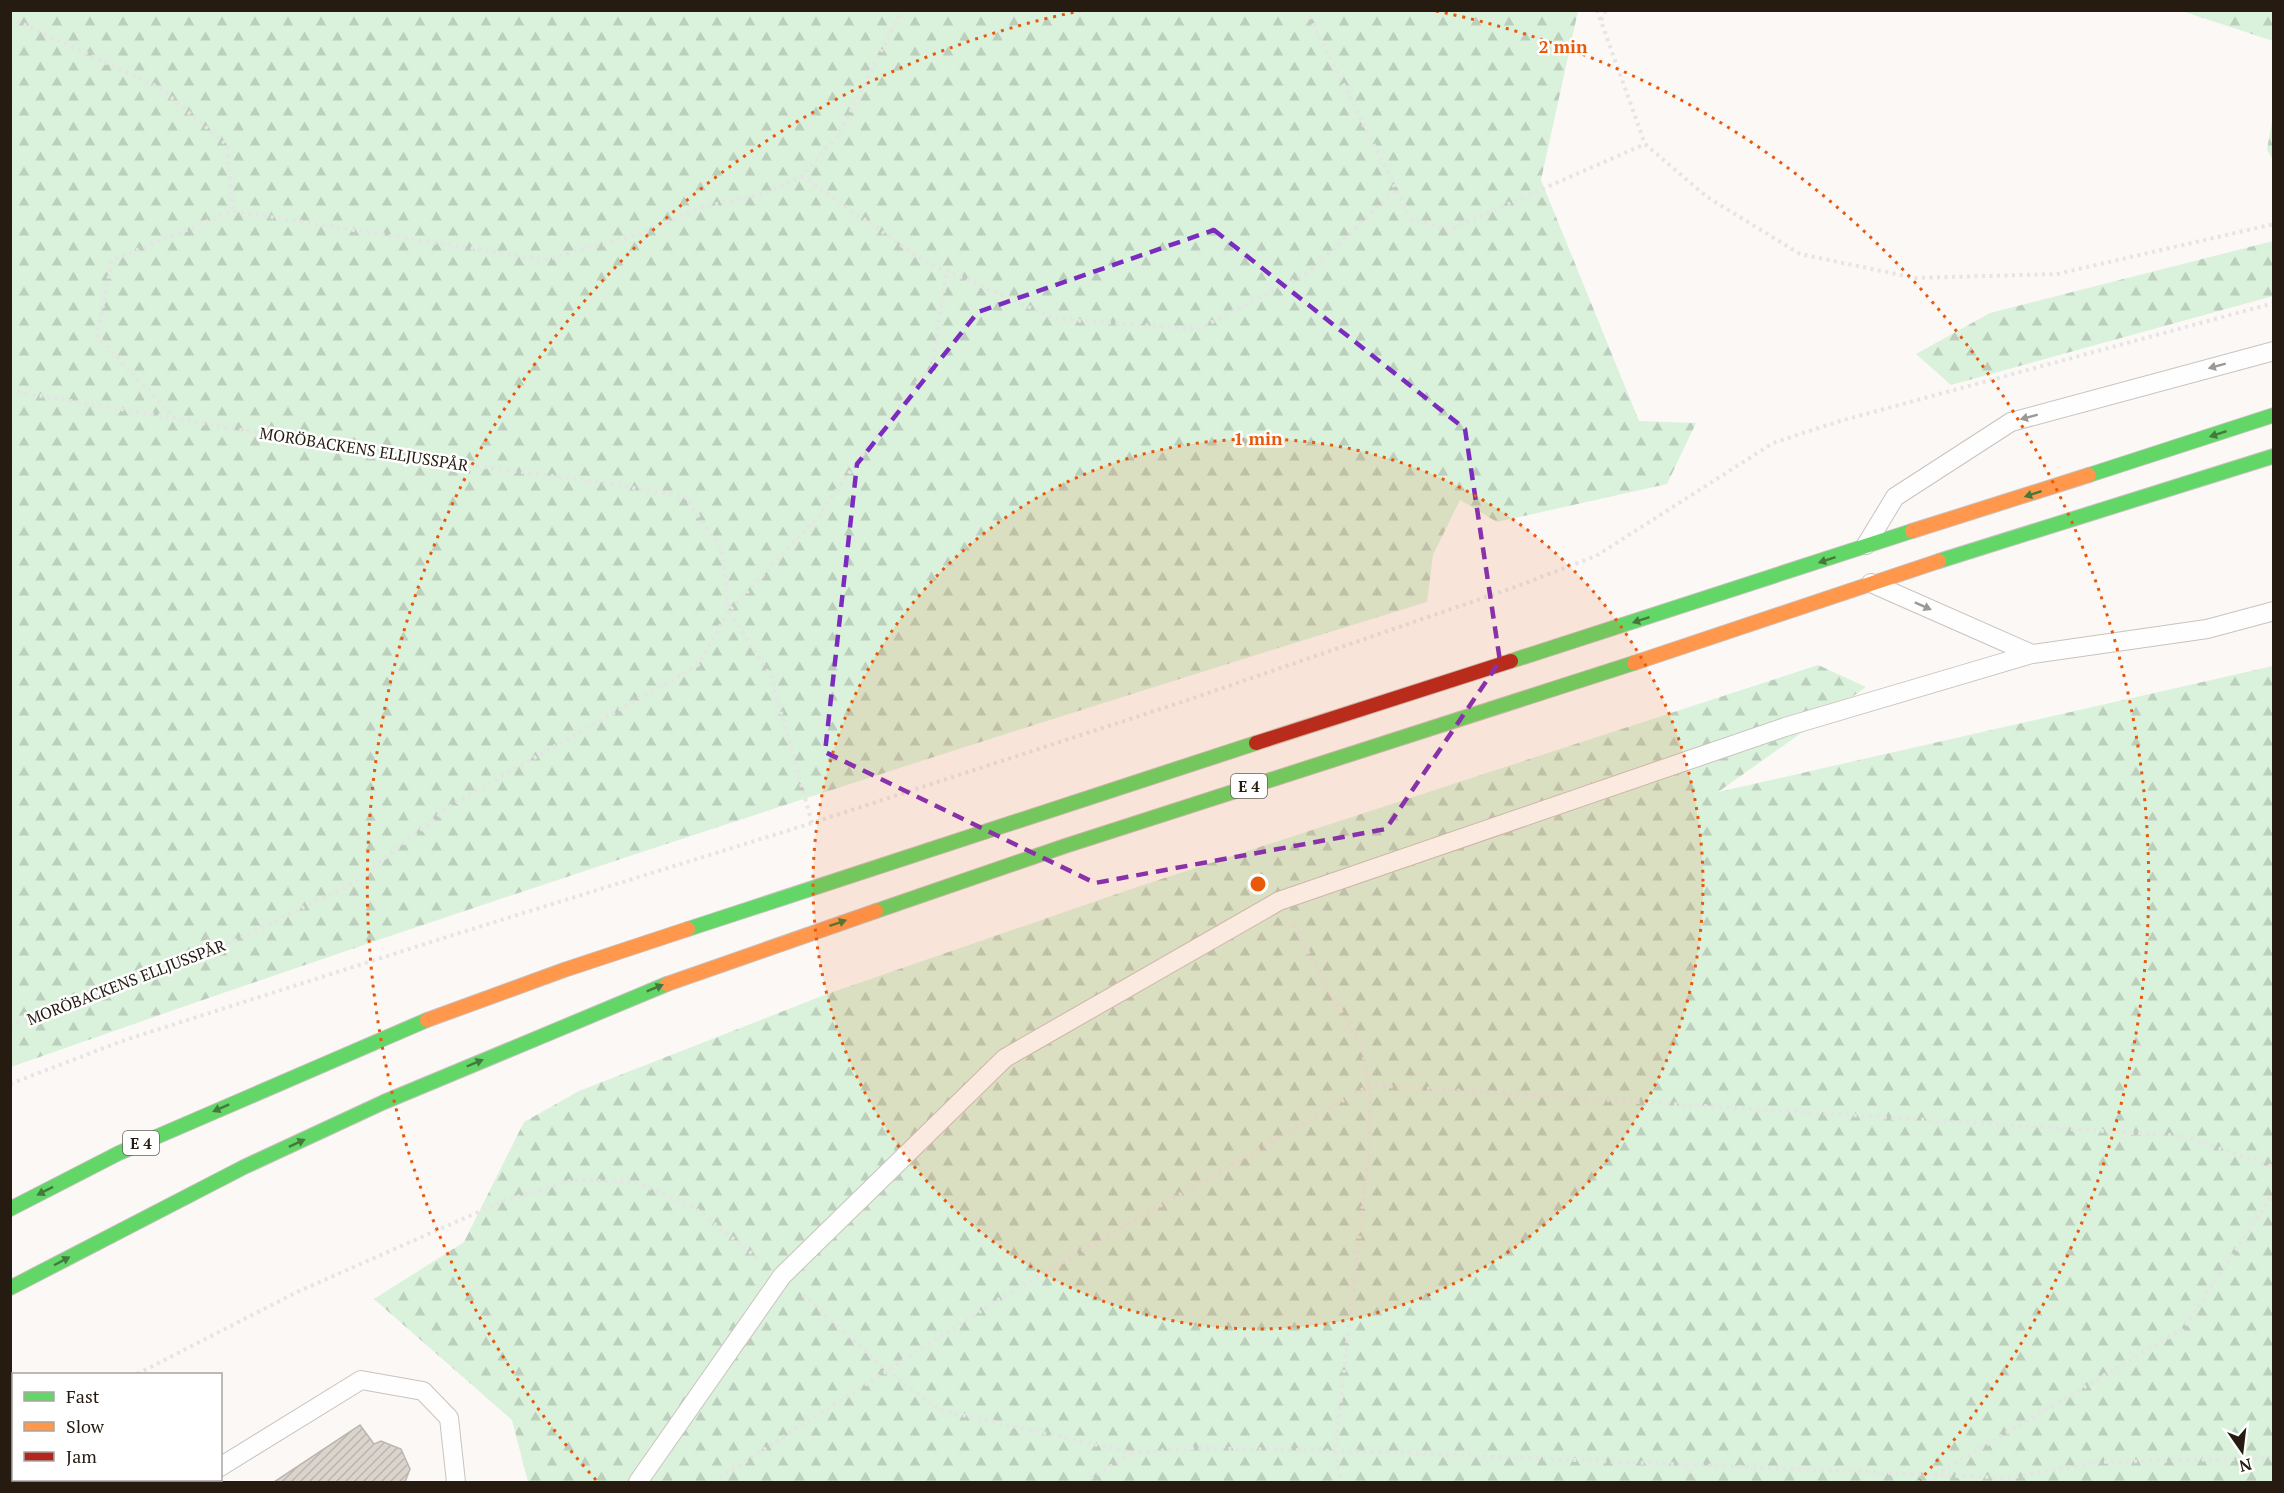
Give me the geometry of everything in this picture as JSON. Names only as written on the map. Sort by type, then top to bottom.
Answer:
[{"type":"highway","name":"E 4","points":[[10,1209],[119,1153],[295,1075],[400,1030],[553,974],[1080,799],[2274,415]]},
{"type":"highway","name":"E 4","points":[[10,1288],[244,1167],[330,1127],[565,1024],[676,980],[1065,846],[1737,630],[1870,583],[2274,456]]},
{"type":"lane","points":[[1864,548],[1895,497],[2011,422],[2274,351]]},
{"type":"lane","points":[[1870,583],[2032,654]]},
{"type":"lane","points":[[638,1482],[782,1276],[1005,1058],[1279,901],[1785,727],[2032,654],[2207,629],[2274,611]]},
{"type":"lane","points":[[222,1466],[361,1380],[423,1391],[449,1418],[456,1482]]},
{"type":"path","points":[[175,418],[97,336],[112,260],[233,211],[545,260],[640,234],[699,208],[766,192],[802,176],[839,134],[902,10]]},
{"type":"path","points":[[1306,10],[1411,219],[1449,230],[1645,144]]},
{"type":"path","points":[[1597,10],[1645,144],[1707,197],[1800,255],[1915,278],[2057,274],[2274,224]]},
{"type":"path","points":[[1601,21],[1606,10]]},
{"type":"path","points":[[10,18],[160,88],[227,145],[233,211]]},
{"type":"path","points":[[802,176],[924,261],[1056,319],[1198,329],[1305,275],[1396,190]]},
{"type":"path","points":[[812,824],[771,677],[729,611],[816,519],[870,444],[933,363],[947,270]]},
{"type":"path","points":[[10,1084],[122,1041],[453,935],[812,824],[1207,693],[1596,556],[1773,443],[1840,421],[2274,303]]},
{"type":"path","name":"MORÖBACKENS ELLJUSSPÅR","points":[[10,391],[345,448],[606,483],[685,497],[722,550],[729,611],[698,665],[453,804],[352,884],[207,954],[10,1026]]},
{"type":"path","points":[[1279,901],[1362,1049],[1370,1085],[1369,1149],[1335,1450],[1341,1482]]},
{"type":"path","points":[[713,1482],[1012,1291],[1370,1085],[2182,1136],[2274,1167]]},
{"type":"path","points":[[138,1373],[297,1292],[501,1202],[574,1180],[635,1182],[692,1206],[782,1276],[887,1371],[940,1410],[1133,1453],[1198,1448],[1335,1450],[2009,1478],[2097,1462],[2274,1458]]},
{"type":"path","points":[[1935,1475],[2183,1329],[2274,1193]]},
{"type":"path","points":[[1084,1482],[1133,1453]]},
{"type":"path","points":[[1684,1465],[1701,1482]]},
{"type":"path","points":[[1934,1482],[1935,1475]]},
{"type":"highlighted area","points":[[1214,230],[1465,429],[1500,661],[1386,829],[1095,883],[825,752],[857,464],[978,312]]},
{"type":"green space","points":[[10,11],[1578,11],[1541,180],[1639,421],[1696,423],[1667,484],[1497,522],[1460,500],[1433,555],[1427,602],[717,827],[363,945],[11,1067]]},
{"type":"green space","points":[[2182,11],[2273,11],[2273,41]]},
{"type":"green space","points":[[2273,115],[2273,160],[2267,150]]},
{"type":"green space","points":[[2273,241],[2273,296],[1951,385],[1916,354],[1990,313]]},
{"type":"green space","points":[[1818,665],[1866,687],[1718,792],[2273,666],[2273,1482],[528,1482],[512,1420],[374,1299],[464,1242],[524,1122],[579,1091],[827,994],[1131,889]]},
{"type":"building","points":[[360,1425],[374,1444],[381,1441],[401,1449],[410,1469],[405,1482],[274,1482]]},
{"type":"traffic: fast","points":[[2089,475],[2274,415]]},
{"type":"traffic: fast","points":[[1939,561],[2274,456]]},
{"type":"traffic: fast","points":[[1511,661],[1912,531]]},
{"type":"traffic: fast","points":[[876,911],[1065,846],[1634,663]]},
{"type":"traffic: fast","points":[[688,929],[1256,743]]},
{"type":"traffic: fast","points":[[10,1288],[244,1167],[384,1102],[667,984]]},
{"type":"traffic: fast","points":[[10,1209],[119,1153],[427,1020]]},
{"type":"traffic: slow","points":[[1912,531],[2089,475]]},
{"type":"traffic: slow","points":[[1634,663],[1939,561]]},
{"type":"traffic: slow","points":[[667,984],[876,911]]},
{"type":"traffic: slow","points":[[427,1020],[564,970],[688,929]]},
{"type":"traffic: jam","points":[[1256,743],[1511,661]]}]
